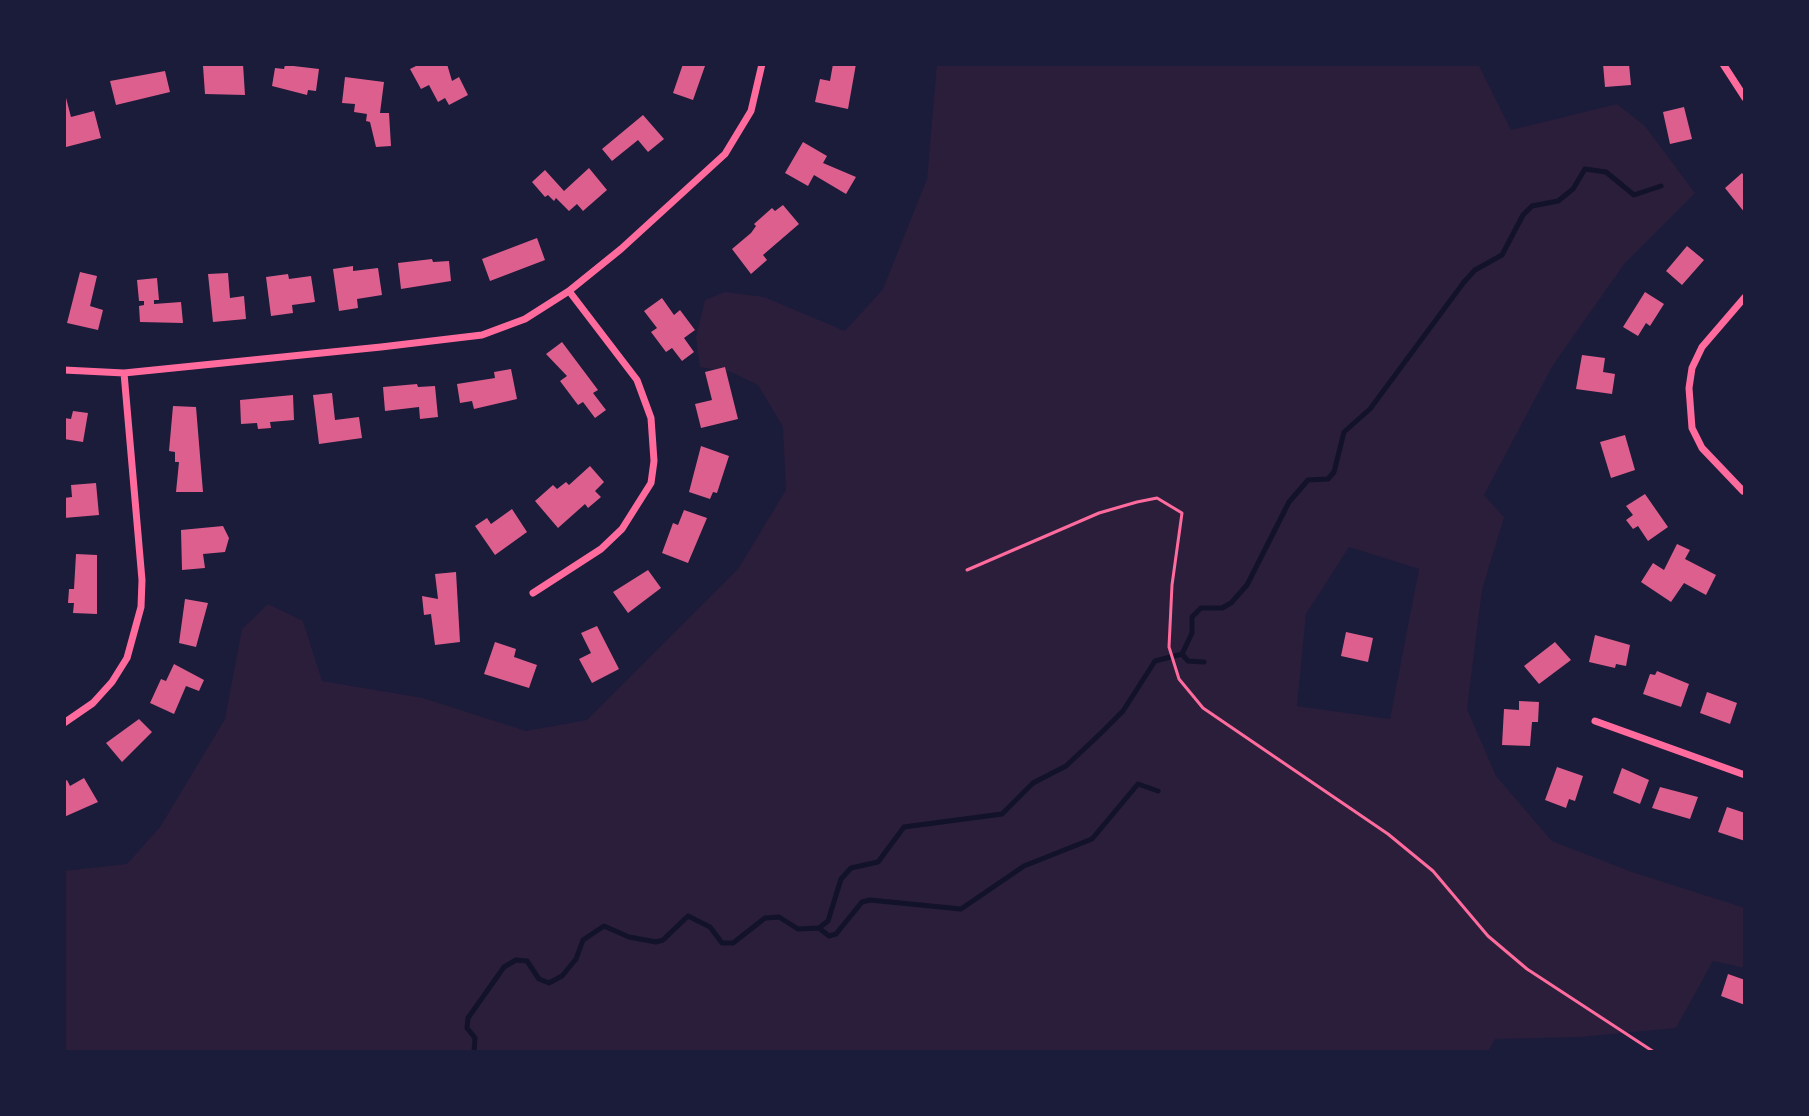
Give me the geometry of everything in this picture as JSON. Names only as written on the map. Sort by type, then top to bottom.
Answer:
[{"type":"street","points":[[64,370],[124,373],[482,335],[525,319],[569,291],[658,217],[725,154],[751,111],[762,64]]},
{"type":"street","points":[[1723,64],[1745,98]]},
{"type":"street","points":[[533,593],[601,549],[622,529],[651,483],[654,461],[651,418],[637,380],[569,291]]},
{"type":"street","points":[[1743,491],[1702,448],[1692,428],[1689,388],[1692,368],[1702,347],[1745,297]]},
{"type":"street","points":[[64,723],[93,703],[112,682],[127,658],[141,607],[142,580],[124,373]]},
{"type":"street","points":[[1595,721],[1745,775]]},
{"type":"lane","points":[[967,570],[1099,513],[1137,502],[1157,498],[1182,513],[1170,605],[1169,647],[1179,679],[1203,708],[1315,786],[1369,819],[1433,871],[1488,936],[1527,969],[1654,1052]]},
{"type":"shaded area","points":[[937,64],[1478,64],[1511,130],[1617,104],[1645,126],[1695,193],[1625,263],[1553,365],[1484,495],[1504,517],[1482,590],[1467,709],[1496,776],[1552,841],[1632,872],[1745,908],[1745,968],[1713,961],[1676,1028],[1581,1037],[1495,1039],[1488,1052],[64,1052],[64,871],[127,864],[160,827],[225,719],[242,629],[268,604],[303,621],[322,681],[423,698],[526,731],[587,720],[738,569],[786,490],[783,427],[758,385],[731,372],[700,367],[696,337],[705,300],[725,292],[764,297],[845,331],[883,289],[927,179]],"holes":[[[1349,547],[1419,569],[1390,719],[1297,706],[1306,614]]]},
{"type":"building","points":[[243,64],[245,95],[205,94],[203,66]]},
{"type":"building","points":[[420,64],[447,64],[452,81],[459,77],[468,95],[449,105],[445,98],[438,102],[429,85],[421,89],[410,69]]},
{"type":"building","points":[[683,64],[705,66],[693,100],[673,93]]},
{"type":"building","points":[[833,64],[856,64],[848,109],[815,102],[820,79],[830,81]]},
{"type":"building","points":[[1603,64],[1629,64],[1631,85],[1605,87]]},
{"type":"building","points":[[285,65],[319,69],[316,91],[308,90],[307,95],[272,86],[275,68],[284,69]]},
{"type":"building","points":[[165,71],[170,92],[116,105],[110,81]]},
{"type":"building","points":[[345,77],[384,82],[380,113],[389,113],[391,146],[376,147],[370,122],[366,121],[367,114],[354,112],[355,104],[342,103]]},
{"type":"building","points":[[65,94],[71,117],[94,111],[101,138],[66,147]]},
{"type":"building","points":[[1684,107],[1692,139],[1670,144],[1663,112]]},
{"type":"building","points":[[643,115],[664,139],[648,152],[638,140],[612,161],[602,149]]},
{"type":"building","points":[[803,142],[827,156],[823,163],[856,177],[846,194],[814,175],[808,186],[785,173]]},
{"type":"building","points":[[589,168],[607,190],[583,211],[577,204],[569,211],[556,198],[554,201],[548,195],[545,197],[532,182],[545,170],[564,191]]},
{"type":"building","points":[[1742,173],[1745,177],[1745,213],[1725,188]]},
{"type":"building","points":[[783,205],[799,224],[763,255],[767,260],[751,274],[732,249],[751,233],[756,226],[754,224],[772,208],[775,211]]},
{"type":"building","points":[[537,238],[545,260],[490,281],[482,259]]},
{"type":"building","points":[[1687,246],[1704,260],[1682,285],[1666,271]]},
{"type":"building","points":[[432,259],[433,262],[449,261],[451,281],[401,289],[398,263]]},
{"type":"building","points":[[353,266],[353,271],[378,268],[382,295],[357,299],[358,308],[339,311],[333,269]]},
{"type":"building","points":[[80,272],[97,276],[90,306],[103,310],[98,330],[67,323]]},
{"type":"building","points":[[228,273],[230,298],[244,296],[246,319],[213,322],[208,274]]},
{"type":"building","points":[[288,274],[289,279],[311,276],[315,302],[292,305],[293,313],[271,316],[266,277]]},
{"type":"building","points":[[157,278],[159,300],[154,300],[154,304],[181,302],[183,323],[140,322],[139,306],[144,305],[144,301],[139,301],[137,280]]},
{"type":"building","points":[[1645,292],[1664,304],[1650,326],[1646,323],[1638,336],[1623,327]]},
{"type":"building","points":[[662,298],[674,315],[680,310],[695,330],[684,338],[694,352],[682,361],[672,348],[666,352],[651,332],[657,328],[644,311]]},
{"type":"building","points":[[562,342],[598,390],[593,393],[606,410],[595,418],[583,402],[578,405],[560,381],[567,376],[546,354]]},
{"type":"building","points":[[1582,355],[1605,358],[1603,372],[1615,374],[1612,394],[1576,389]]},
{"type":"building","points":[[725,367],[738,419],[701,428],[695,404],[712,400],[705,372]]},
{"type":"building","points":[[511,369],[517,399],[474,409],[472,401],[460,403],[457,384],[495,378],[494,372]]},
{"type":"building","points":[[417,384],[418,387],[435,386],[438,417],[420,419],[419,407],[385,411],[383,387]]},
{"type":"building","points":[[332,393],[335,420],[359,417],[362,438],[319,444],[313,395]]},
{"type":"building","points":[[293,395],[294,420],[270,422],[271,428],[258,429],[257,423],[241,424],[240,400]]},
{"type":"building","points":[[173,406],[196,407],[203,492],[176,492],[179,462],[175,462],[175,452],[169,451]]},
{"type":"building","points":[[73,411],[88,413],[83,442],[64,439],[64,418],[71,419]]},
{"type":"building","points":[[1625,435],[1635,470],[1611,478],[1600,442]]},
{"type":"building","points":[[701,446],[729,456],[717,493],[713,492],[710,499],[689,492]]},
{"type":"building","points":[[590,466],[604,482],[595,491],[601,497],[588,508],[585,504],[558,528],[535,501],[553,485],[557,489],[566,482],[569,485]]},
{"type":"building","points":[[96,483],[99,515],[64,518],[64,498],[72,497],[71,485]]},
{"type":"building","points":[[1645,494],[1668,527],[1648,541],[1638,526],[1633,529],[1626,520],[1633,515],[1626,506]]},
{"type":"building","points":[[512,509],[527,532],[495,555],[475,526],[487,518],[491,524]]},
{"type":"building","points":[[684,510],[707,518],[688,563],[662,553],[673,523],[678,525]]},
{"type":"building","points":[[223,526],[229,538],[225,552],[203,554],[205,568],[182,570],[181,530]]},
{"type":"building","points":[[1677,544],[1690,550],[1685,559],[1716,575],[1706,595],[1684,583],[1671,602],[1641,582],[1653,563],[1664,570]]},
{"type":"building","points":[[76,554],[97,555],[97,614],[73,613],[74,603],[68,603],[69,589],[74,589]]},
{"type":"building","points":[[648,570],[661,588],[628,613],[613,592]]},
{"type":"building","points":[[456,572],[460,642],[435,645],[431,614],[424,615],[422,596],[438,599],[435,574]]},
{"type":"building","points":[[185,599],[208,603],[196,647],[179,643]]},
{"type":"building","points":[[597,626],[619,669],[592,683],[579,659],[591,653],[581,633]]},
{"type":"building","points":[[1346,632],[1373,638],[1368,662],[1341,656]]},
{"type":"building","points":[[1595,635],[1630,645],[1626,666],[1616,664],[1615,668],[1589,662]]},
{"type":"building","points":[[495,642],[516,649],[514,657],[537,665],[529,688],[484,674]]},
{"type":"building","points":[[1555,642],[1571,660],[1539,684],[1524,666]]},
{"type":"building","points":[[174,664],[204,680],[199,691],[186,686],[174,714],[150,703],[161,679],[166,681]]},
{"type":"building","points":[[1657,671],[1689,684],[1681,707],[1643,694],[1650,674],[1655,675]]},
{"type":"building","points":[[1707,692],[1737,703],[1730,724],[1700,713]]},
{"type":"building","points":[[1519,701],[1539,702],[1538,722],[1532,722],[1530,746],[1502,745],[1504,709],[1519,710]]},
{"type":"building","points":[[139,719],[152,732],[122,762],[106,743]]},
{"type":"building","points":[[1557,767],[1583,776],[1575,801],[1569,799],[1566,808],[1545,800]]},
{"type":"building","points":[[1622,768],[1649,780],[1640,804],[1613,793]]},
{"type":"building","points":[[84,778],[98,802],[64,817],[64,782],[67,780],[70,786]]},
{"type":"building","points":[[1660,787],[1698,797],[1690,819],[1652,808]]},
{"type":"building","points":[[1727,807],[1745,813],[1745,841],[1718,832]]},
{"type":"building","points":[[1728,974],[1745,980],[1745,1005],[1721,996]]},
{"type":"waterway","points":[[1182,654],[1192,633],[1192,617],[1201,608],[1222,608],[1231,603],[1247,585],[1289,502],[1308,480],[1328,479],[1334,472],[1344,432],[1370,409],[1464,282],[1475,270],[1502,255],[1523,215],[1532,206],[1558,201],[1573,189],[1585,169],[1606,172],[1634,195],[1661,186]]},
{"type":"waterway","points":[[1182,654],[1188,661],[1204,662]]},
{"type":"waterway","points":[[474,1052],[475,1038],[467,1028],[468,1018],[504,967],[516,960],[527,961],[539,979],[549,983],[562,976],[576,959],[583,940],[604,926],[629,937],[656,942],[663,940],[688,916],[710,927],[722,943],[733,943],[765,918],[779,917],[798,929],[819,928],[828,921],[841,879],[851,868],[878,862],[904,827],[1002,814],[1033,783],[1066,766],[1100,734],[1123,711],[1155,661],[1182,654]]},
{"type":"waterway","points":[[819,928],[829,936],[836,934],[862,902],[870,900],[961,909],[1024,866],[1092,839],[1138,784],[1158,791]]}]
